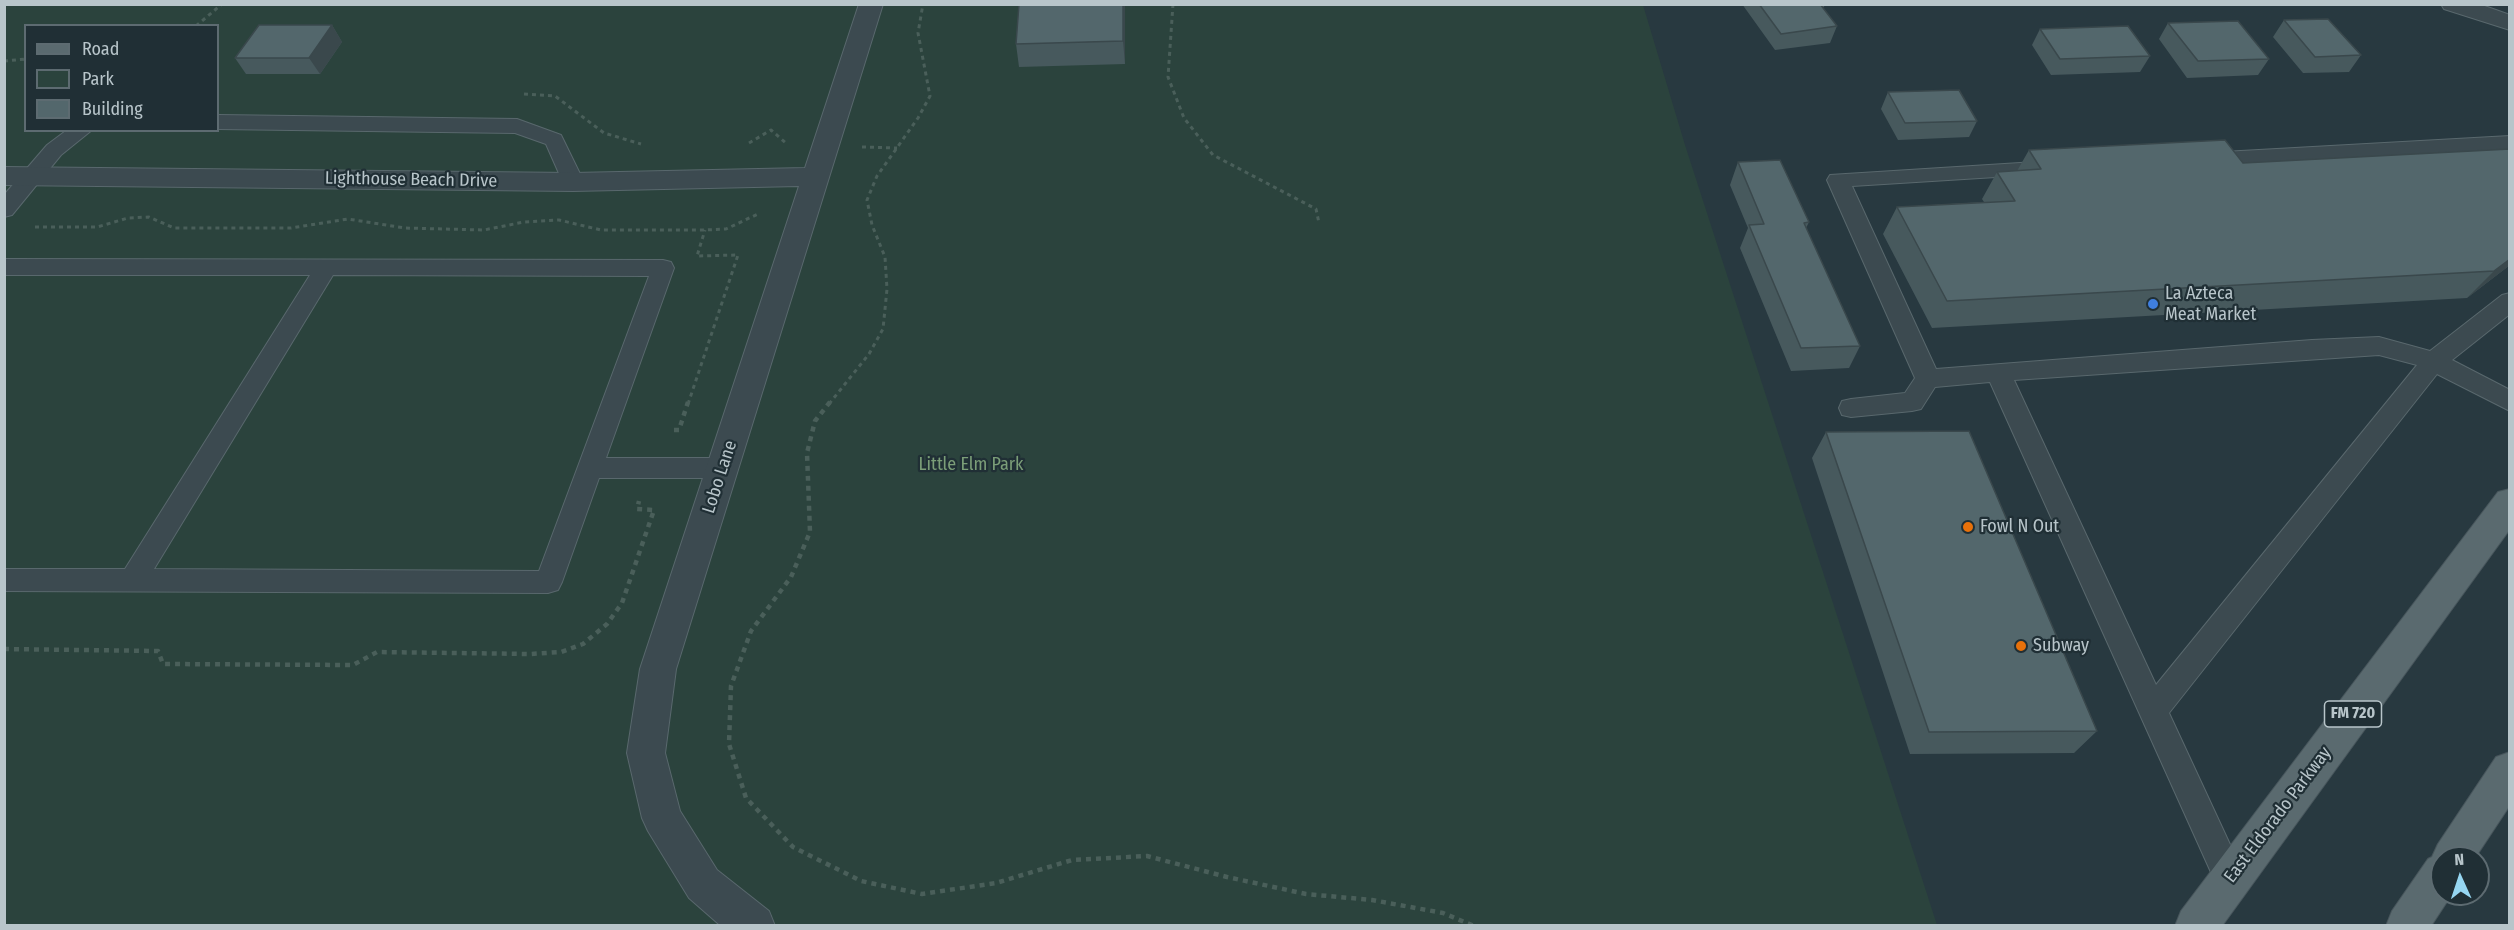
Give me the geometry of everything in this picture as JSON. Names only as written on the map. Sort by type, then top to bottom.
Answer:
[{"type":"main road","name":"East Eldorado Parkway","points":[[2196,926],[2510,502]]},
{"type":"main road","points":[[2460,846],[2510,770]]},
{"type":"main road","points":[[2407,926],[2430,891]]},
{"type":"street","name":"Lobo Lane","points":[[754,926],[703,884],[662,818],[646,753],[658,669],[817,177],[870,4]]},
{"type":"street","points":[[2453,4],[2510,23]]},
{"type":"street","name":"Lighthouse Beach Drive","points":[[4,176],[573,182],[817,177]]},
{"type":"lane","points":[[219,122],[517,126],[554,140],[573,182]]},
{"type":"lane","points":[[4,210],[54,150],[79,132]]},
{"type":"lane","points":[[2184,161],[2510,143]]},
{"type":"lane","points":[[1928,379],[1838,180],[2077,167]]},
{"type":"lane","points":[[4,267],[663,268],[548,582],[4,580]]},
{"type":"lane","points":[[132,581],[326,268]]},
{"type":"lane","points":[[2153,711],[2434,361],[2510,301]]},
{"type":"lane","points":[[1851,408],[1912,402],[1928,379],[2312,349],[2379,346],[2434,361],[2510,402]]},
{"type":"lane","points":[[1998,372],[2230,879]]},
{"type":"lane","points":[[590,468],[723,468]]},
{"type":"path","points":[[198,24],[222,4]]},
{"type":"path","points":[[923,4],[918,33],[930,96],[918,118],[877,176],[867,200],[873,225],[885,257],[886,289],[883,329],[869,354],[815,421],[807,453],[810,532],[791,577],[751,631],[731,686],[729,744],[746,798],[793,848],[861,881],[921,894],[996,883],[1072,860],[1147,856],[1227,877],[1306,894],[1372,900],[1443,913],[1474,926]]},
{"type":"path","points":[[1173,4],[1168,77],[1184,118],[1213,155],[1316,209],[1319,223]]},
{"type":"path","points":[[4,61],[24,58]]},
{"type":"green space","name":"Little Elm Park","points":[[5,4],[1643,5],[1685,145],[1937,925],[5,926]]},
{"type":"building","points":[[1019,4],[1123,4],[1123,41],[1016,44]]},
{"type":"building","points":[[1759,4],[1820,4],[1837,26],[1781,34]]},
{"type":"building","points":[[2328,19],[2361,55],[2315,57],[2284,20]]},
{"type":"building","points":[[2238,21],[2269,59],[2198,61],[2168,23]]},
{"type":"building","points":[[259,25],[332,25],[309,58],[235,58]]},
{"type":"building","points":[[2128,26],[2150,56],[2060,59],[2040,29]]},
{"type":"building","points":[[1959,90],[1977,121],[1905,123],[1888,92]]},
{"type":"building","points":[[2225,140],[2243,163],[2510,149],[2510,259],[2494,271],[1947,301],[1897,207],[2015,201],[1997,172],[2041,169],[2029,150]]},
{"type":"building","points":[[1780,160],[1809,222],[1804,223],[1860,346],[1801,348],[1749,225],[1764,224],[1738,162]]},
{"type":"building","points":[[1969,431],[2097,731],[1929,732],[1826,432]]},
{"type":"place","name":"La Azteca Meat Market","points":[[2153,304]]},
{"type":"place","name":"Fowl N Out","points":[[1968,527]]},
{"type":"place","name":"Subway","points":[[2021,646]]}]
